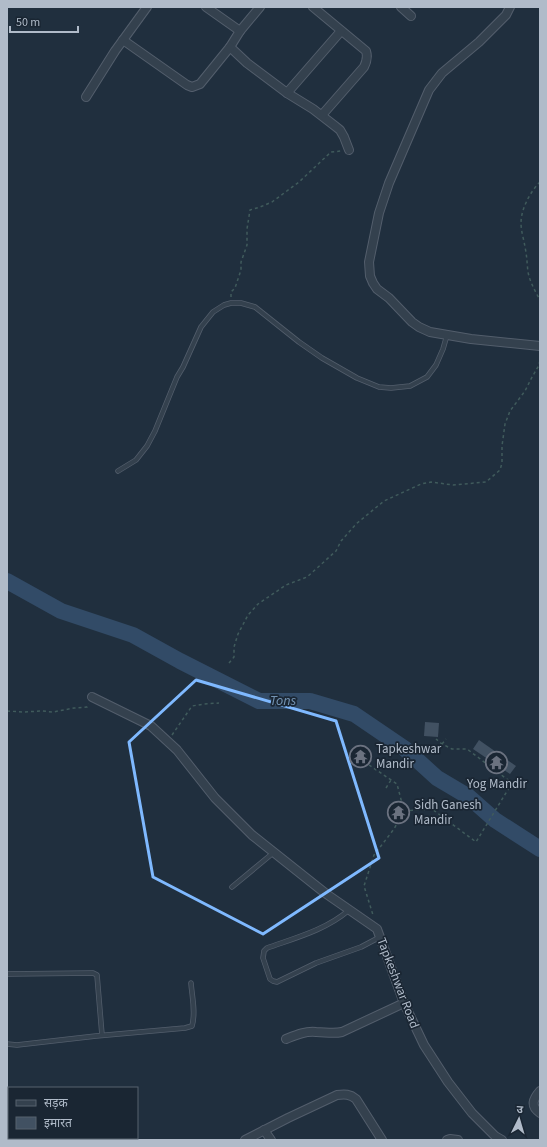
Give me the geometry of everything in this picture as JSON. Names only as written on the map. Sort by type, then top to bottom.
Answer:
[{"type":"street","points":[[86,97],[123,40],[147,7]]},
{"type":"street","points":[[206,7],[240,31]]},
{"type":"street","points":[[123,40],[192,87],[200,84],[260,7]]},
{"type":"street","points":[[313,7],[366,51],[367,56],[367,61],[364,66],[322,115]]},
{"type":"street","points":[[401,7],[411,16]]},
{"type":"street","points":[[510,7],[506,15],[466,54],[447,69],[429,90],[389,183],[379,214],[369,262],[370,276],[372,283],[377,289],[389,298],[412,322],[430,332],[498,342],[540,346]]},
{"type":"street","points":[[288,93],[341,31]]},
{"type":"street","points":[[230,47],[247,63],[288,93],[322,115],[340,130],[349,150]]},
{"type":"street","name":"Tapkeshwar Road","points":[[92,697],[151,726],[177,750],[215,798],[252,835],[325,893],[377,929],[404,1003],[424,1045],[448,1082],[472,1113],[495,1136],[502,1140]]},
{"type":"street","points":[[286,1039],[307,1032],[342,1032],[404,1003]]},
{"type":"street","points":[[540,1091],[534,1098],[533,1102],[534,1107],[540,1113]]},
{"type":"street","points":[[245,1140],[337,1095],[344,1094],[351,1095],[356,1099],[382,1140]]},
{"type":"street","points":[[264,1130],[271,1140]]},
{"type":"street","points":[[447,1140],[458,1140]]},
{"type":"lane","points":[[118,471],[136,460],[153,436],[177,377],[201,327],[218,308],[231,303],[241,303],[255,307],[322,358],[357,378],[380,387],[390,388],[410,386],[428,377],[436,365],[447,335]]},
{"type":"lane","points":[[232,887],[273,853]]},
{"type":"lane","points":[[350,910],[339,919],[325,926],[267,948],[264,951],[263,958],[270,979],[277,982],[316,963],[361,947],[381,937]]},
{"type":"lane","points":[[7,974],[92,973],[97,975],[102,1035]]},
{"type":"lane","points":[[7,1044],[17,1045],[102,1035],[185,1028],[192,1026],[194,1020],[194,1010],[190,984]]},
{"type":"path","points":[[231,303],[231,292],[235,288],[239,278],[241,262],[247,245],[247,229],[250,210],[272,202],[299,182],[332,152],[349,150]]},
{"type":"path","points":[[540,182],[531,193],[526,203],[521,224],[526,248],[528,273],[540,300]]},
{"type":"path","points":[[230,663],[234,657],[234,647],[238,634],[248,615],[258,604],[286,585],[307,577],[336,551],[341,541],[356,524],[384,501],[421,484],[431,482],[453,484],[486,482],[500,470],[502,463],[502,446],[510,411],[525,391],[539,365],[540,360]]},
{"type":"path","points":[[7,711],[23,712],[42,710],[53,712],[87,707],[92,697]]},
{"type":"path","points":[[168,741],[192,706],[219,703]]},
{"type":"path","points":[[404,811],[432,809],[476,842],[512,783],[467,749],[452,749],[436,739]]},
{"type":"path","points":[[442,744],[446,739]]},
{"type":"path","points":[[369,765],[397,784],[404,811],[394,829],[374,855],[364,886],[373,914]]},
{"type":"path","points":[[386,788],[392,780]]},
{"type":"path","points":[[415,810],[421,801]]},
{"type":"highlighted area","points":[[196,680],[336,721],[379,858],[263,934],[153,877],[129,742]]},
{"type":"building","points":[[425,722],[439,723],[438,737],[424,736]]},
{"type":"building","points":[[479,740],[516,766],[510,774],[473,749]]},
{"type":"building","points":[[360,746],[370,754],[362,764],[352,756]]},
{"type":"waterway","name":"Tons","points":[[7,581],[61,611],[133,635],[180,661],[259,701],[310,701],[354,714],[404,748],[437,778],[469,797],[495,820],[540,849]]},
{"type":"place","name":"Tapkeshwar Mandir","points":[[361,756]]},
{"type":"place","name":"Yog Mandir","points":[[497,762]]},
{"type":"place","name":"Sidh Ganesh Mandir","points":[[398,812]]}]
